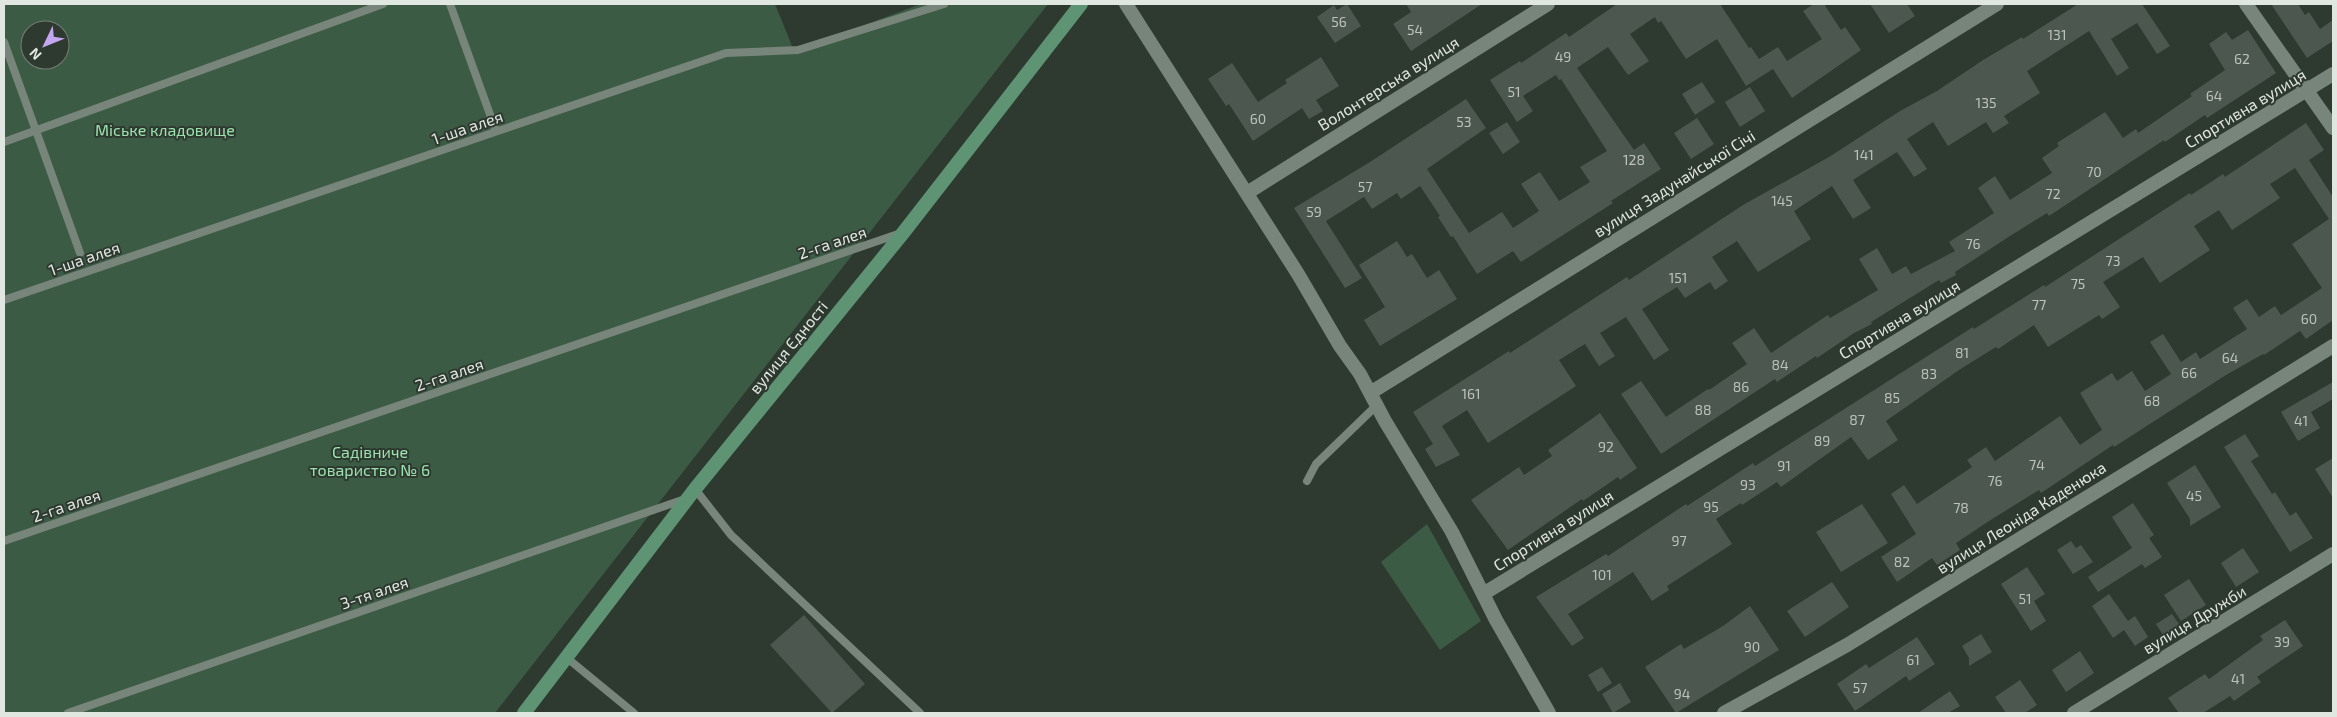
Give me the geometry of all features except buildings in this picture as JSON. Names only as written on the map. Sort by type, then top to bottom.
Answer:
[{"type":"main road","name":"вулиця Єдності","points":[[524,713],[692,494],[903,233],[1081,4]]},
{"type":"street","points":[[1126,4],[1247,193],[1373,399],[1452,532],[1482,594],[1549,713]]},
{"type":"street","name":"Волонтерська вулиця","points":[[1247,193],[1548,4]]},
{"type":"street","name":"вулиця Задунайської Січі","points":[[1373,399],[1997,4]]},
{"type":"street","points":[[2246,4],[2333,128]]},
{"type":"street","name":"Спортивна вулиця","points":[[1482,594],[2333,74]]},
{"type":"street","name":"вулиця Леоніда Каденюка","points":[[1724,713],[1848,645],[2333,346]]},
{"type":"street","name":"вулиця Дружби","points":[[2074,713],[2333,554]]},
{"type":"lane","points":[[4,142],[383,4]]},
{"type":"lane","points":[[450,4],[496,131]]},
{"type":"lane","name":"1-ша алея","points":[[4,300],[726,53],[798,50],[944,4]]},
{"type":"lane","points":[[4,42],[80,253]]},
{"type":"lane","name":"2-га алея","points":[[4,540],[903,233]]},
{"type":"lane","points":[[1307,481],[1316,464],[1373,399]]},
{"type":"lane","points":[[692,494],[730,535],[920,713]]},
{"type":"lane","name":"3-тя алея","points":[[68,713],[692,494]]},
{"type":"lane","points":[[568,658],[634,713]]},
{"type":"green space","name":"Садівниче товариство № 6","points":[[4,4],[775,4],[794,51],[921,4],[1048,4],[495,713],[4,713]]},
{"type":"green space","points":[[1427,524],[1481,621],[1440,650],[1381,562]]},
{"type":"park label","name":"Міське кладовище","points":[[165,129]]}]
